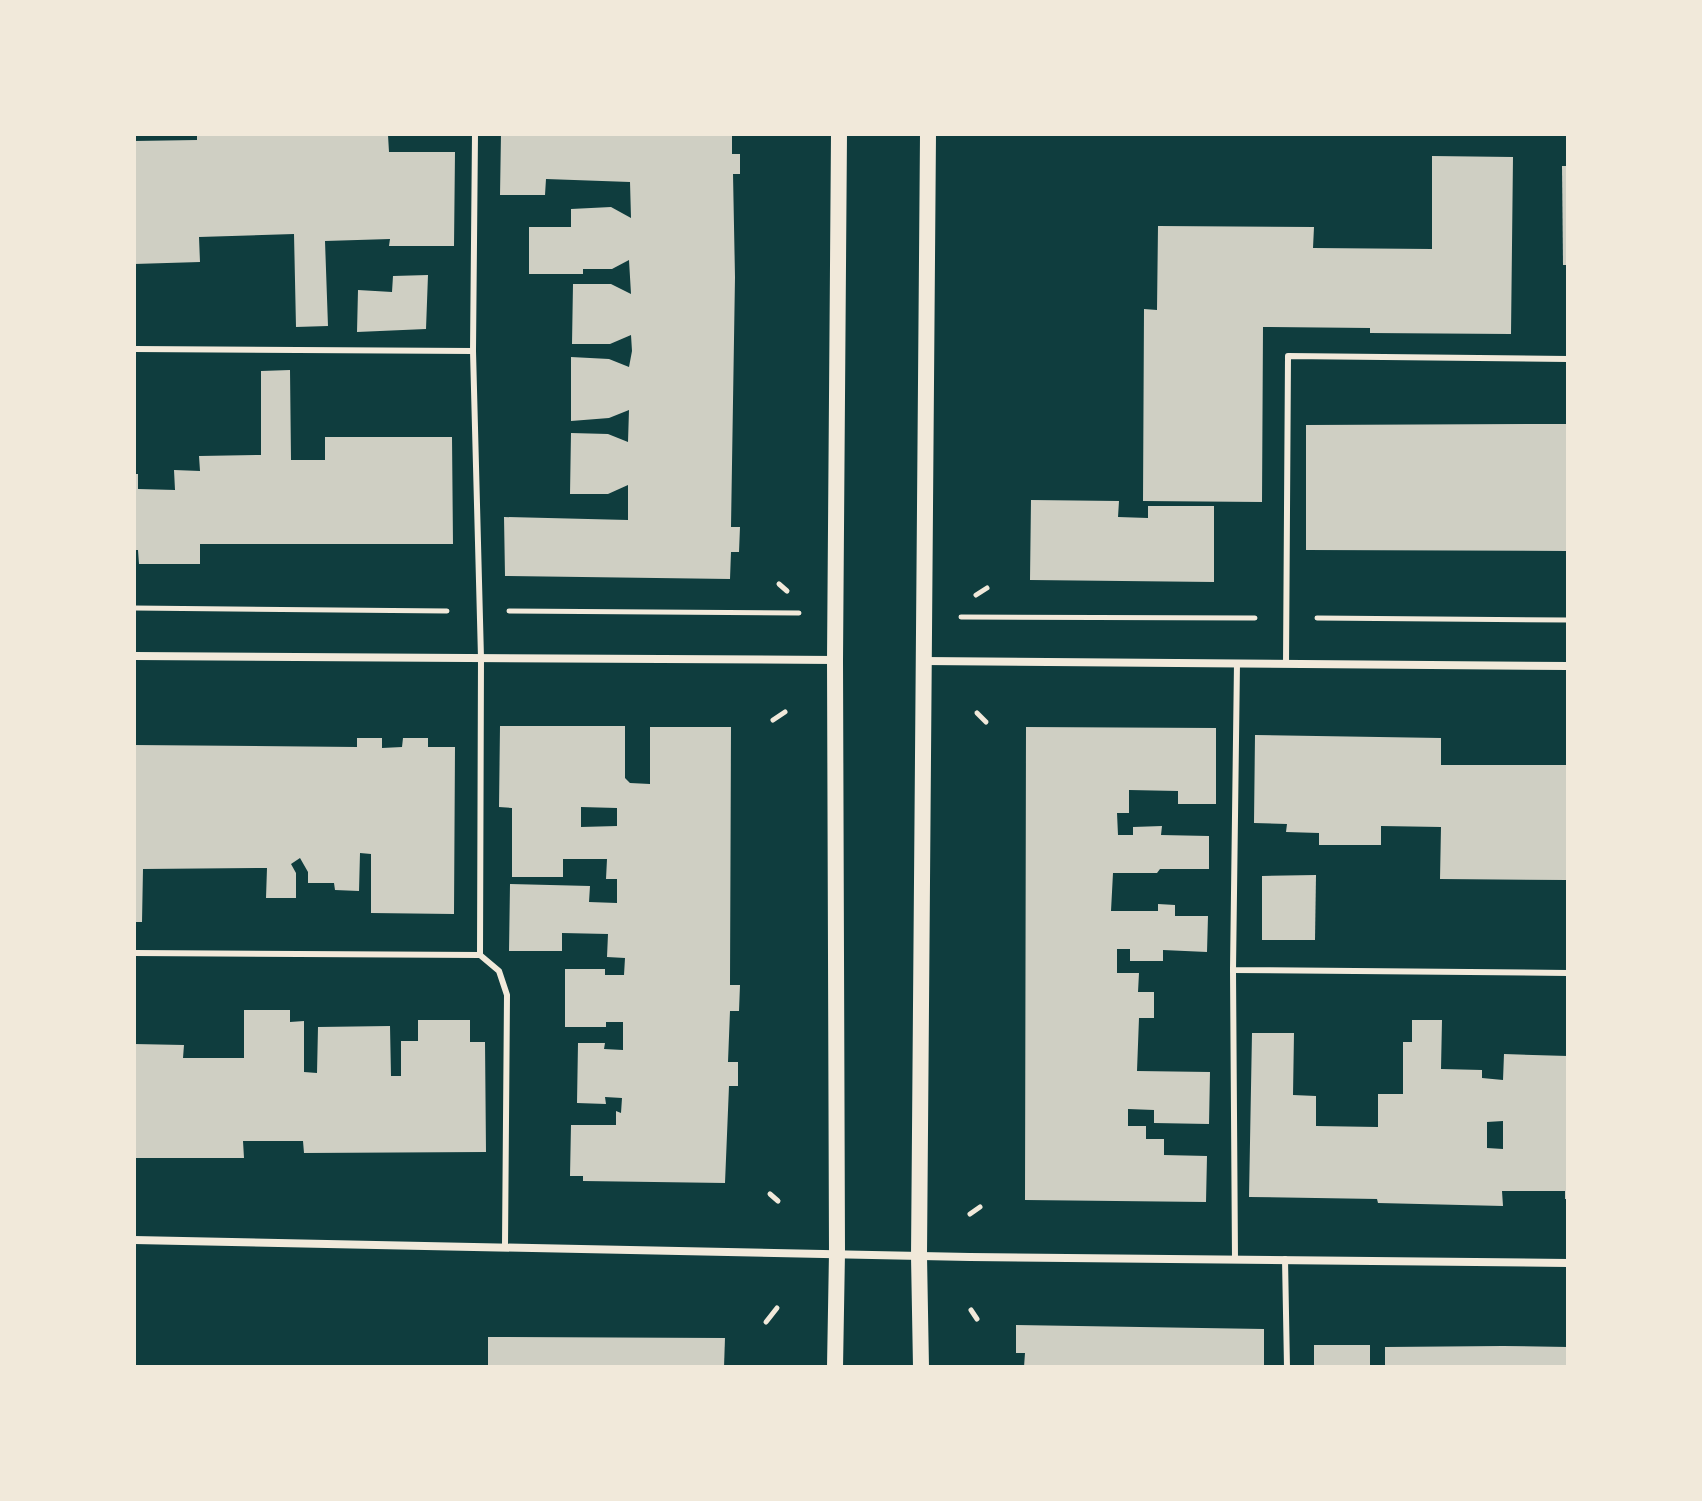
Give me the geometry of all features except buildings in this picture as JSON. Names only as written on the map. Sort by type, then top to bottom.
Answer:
[{"type":"main road","points":[[835,1367],[839,134]]},
{"type":"main road","points":[[921,1367],[919,1256],[928,134]]},
{"type":"street","points":[[134,656],[835,660]]},
{"type":"street","points":[[924,661],[1568,666]]},
{"type":"street","points":[[134,1240],[919,1256],[1568,1263]]},
{"type":"lane","points":[[475,134],[473,351],[481,658],[480,955]]},
{"type":"lane","points":[[134,349],[473,351]]},
{"type":"lane","points":[[1286,664],[1288,356],[1568,359]]},
{"type":"lane","points":[[1235,1258],[1233,970],[1237,663]]},
{"type":"lane","points":[[134,953],[480,955],[499,971],[507,995],[505,1246]]},
{"type":"lane","points":[[1233,970],[1568,973]]},
{"type":"lane","points":[[1285,1259],[1287,1367]]},
{"type":"path","points":[[779,584],[787,591]]},
{"type":"path","points":[[976,595],[987,588]]},
{"type":"path","points":[[773,720],[785,712]]},
{"type":"path","points":[[977,713],[986,722]]},
{"type":"path","points":[[770,1194],[778,1201]]},
{"type":"path","points":[[970,1214],[980,1207]]},
{"type":"path","points":[[766,1322],[777,1308]]},
{"type":"path","points":[[971,1310],[977,1319]]}]
